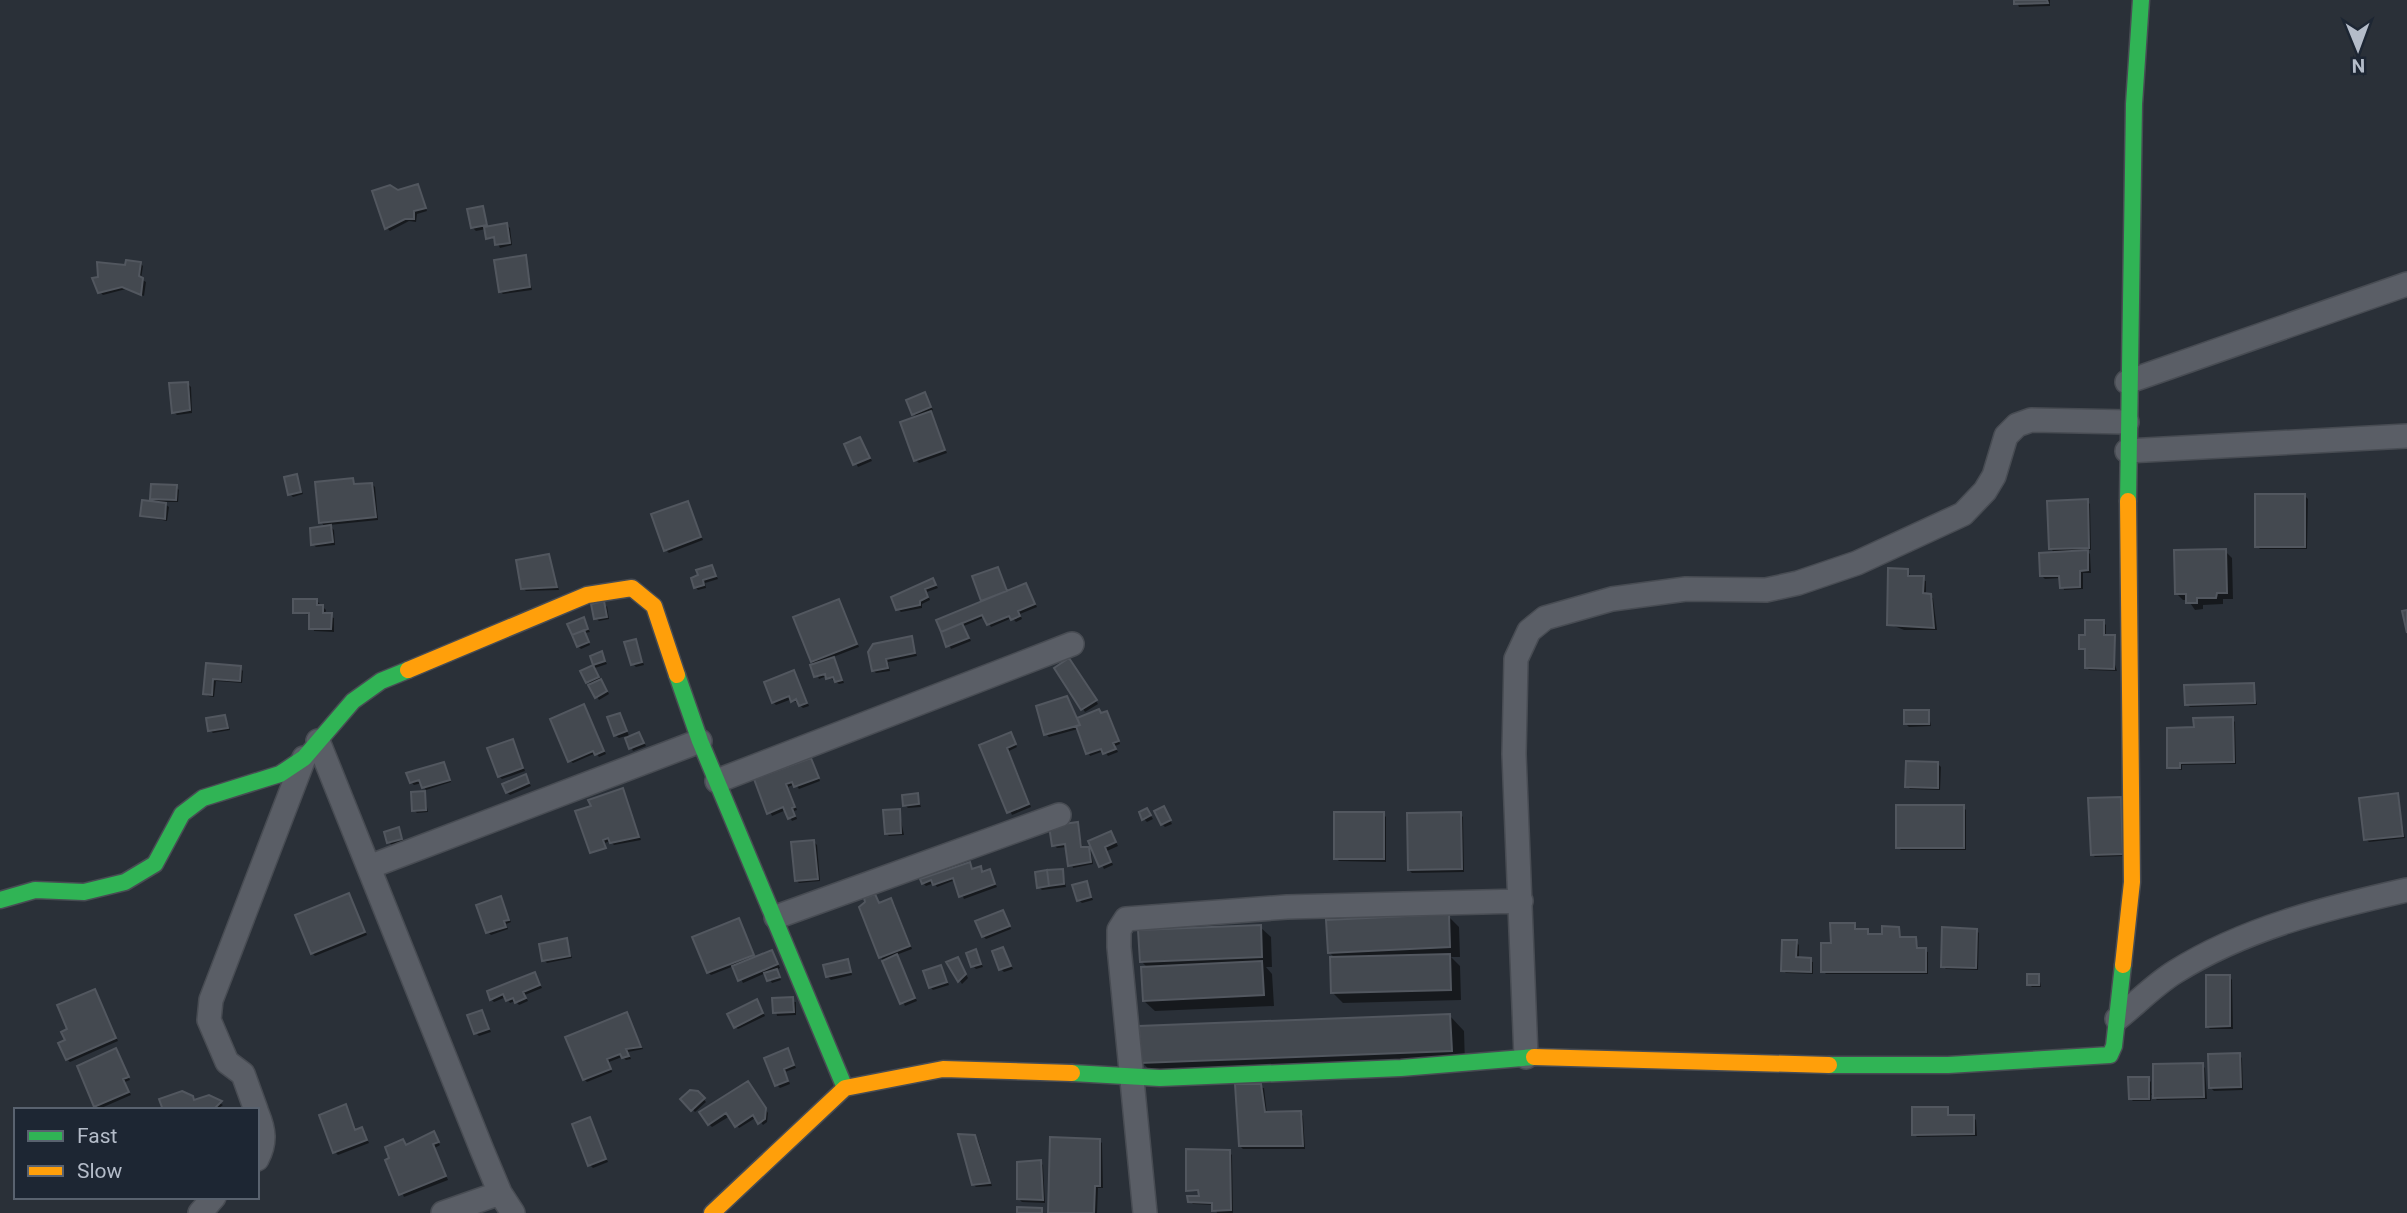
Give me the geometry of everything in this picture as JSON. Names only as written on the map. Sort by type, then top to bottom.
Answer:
[{"type":"street","points":[[712,1213],[845,1088],[943,1069],[1160,1078],[1401,1068],[1526,1057],[1804,1065],[1948,1065],[2101,1059],[2110,1055],[2117,1019],[2132,881],[2126,422],[2133,117],[2141,0]]},
{"type":"street","points":[[2127,382],[2407,284]]},
{"type":"street","points":[[1526,1057],[1514,781],[1516,659],[1523,640],[1536,623],[1578,607],[1635,595],[1686,589],[1766,590],[1829,574],[1963,514],[1985,491],[1994,476],[2006,436],[2024,422],[2126,422]]},
{"type":"street","points":[[2127,451],[2407,436]]},
{"type":"street","points":[[0,900],[35,890],[84,892],[125,882],[155,864],[182,814],[202,798],[280,774],[311,750],[353,701],[381,681],[587,595],[632,588],[654,606],[700,741],[776,917],[845,1088]]},
{"type":"street","points":[[717,781],[1072,644]]},
{"type":"street","points":[[369,867],[700,741]]},
{"type":"street","points":[[311,750],[369,867],[500,1193],[513,1213]]},
{"type":"street","points":[[256,1108],[243,1074],[227,1062],[209,1020],[211,1000],[311,750]]},
{"type":"street","points":[[776,917],[1059,815]]},
{"type":"street","points":[[2117,1019],[2173,973],[2234,940],[2342,905],[2407,890]]},
{"type":"street","points":[[1145,1213],[1119,947],[1119,930],[1126,919],[1287,907],[1521,901]]},
{"type":"street","points":[[259,1116],[264,1129],[264,1146],[259,1155]]},
{"type":"street","points":[[443,1213],[500,1193]]},
{"type":"street","points":[[200,1213],[212,1199]]},
{"type":"building","points":[[2014,0],[2047,0],[2048,3],[2014,4]]},
{"type":"building","points":[[418,184],[426,208],[414,211],[414,219],[405,219],[385,229],[372,191],[390,185],[398,190]]},
{"type":"building","points":[[483,206],[487,225],[471,228],[467,209]]},
{"type":"building","points":[[507,223],[510,243],[495,245],[494,237],[486,239],[484,227]]},
{"type":"building","points":[[526,255],[530,287],[499,292],[494,260]]},
{"type":"building","points":[[126,260],[141,262],[141,295],[122,287],[98,293],[92,278],[98,277],[97,262],[125,265]]},
{"type":"building","points":[[188,382],[190,410],[172,413],[169,383]]},
{"type":"building","points":[[925,392],[931,407],[912,415],[906,400]]},
{"type":"building","points":[[931,411],[945,450],[914,461],[900,422]]},
{"type":"building","points":[[860,437],[870,458],[853,465],[844,444]]},
{"type":"building","points":[[297,474],[301,492],[288,495],[284,477]]},
{"type":"building","points":[[353,478],[354,484],[372,483],[376,517],[319,523],[315,482]]},
{"type":"building","points":[[151,484],[177,485],[176,500],[150,499]]},
{"type":"building","points":[[2255,494],[2305,494],[2305,547],[2255,547]]},
{"type":"building","points":[[2088,499],[2089,548],[2049,549],[2047,501]]},
{"type":"building","points":[[142,500],[166,503],[165,519],[140,516]]},
{"type":"building","points":[[688,501],[701,537],[664,551],[651,514]]},
{"type":"building","points":[[331,525],[333,542],[311,545],[310,528]]},
{"type":"building","points":[[2226,549],[2227,593],[2217,593],[2216,598],[2197,598],[2197,603],[2186,603],[2186,594],[2175,594],[2174,550]]},
{"type":"building","points":[[2088,550],[2088,570],[2080,571],[2080,587],[2060,588],[2059,576],[2040,576],[2039,553]]},
{"type":"building","points":[[549,554],[557,587],[521,589],[516,560]]},
{"type":"building","points":[[712,565],[716,576],[703,580],[704,585],[694,588],[691,578],[698,575],[696,570]]},
{"type":"building","points":[[998,567],[1007,591],[981,601],[972,576]]},
{"type":"building","points":[[1888,568],[1908,569],[1908,576],[1924,576],[1923,593],[1931,594],[1934,628],[1887,625]]},
{"type":"building","points":[[933,578],[936,585],[925,589],[928,597],[920,601],[920,605],[896,610],[891,597]]},
{"type":"building","points":[[1026,583],[1035,604],[1018,611],[1020,616],[1011,620],[1009,616],[987,625],[982,615],[941,632],[936,620]]},
{"type":"building","points":[[293,599],[317,599],[317,605],[323,605],[323,613],[332,613],[331,629],[309,629],[309,613],[293,613]]},
{"type":"building","points":[[839,599],[857,644],[811,662],[793,617]]},
{"type":"building","points":[[604,601],[607,617],[594,619],[591,604]]},
{"type":"building","points":[[2407,610],[2407,633],[2402,611]]},
{"type":"building","points":[[584,617],[588,629],[572,635],[567,624]]},
{"type":"building","points":[[2085,620],[2104,620],[2104,635],[2115,635],[2114,669],[2085,668],[2085,649],[2079,649],[2079,635],[2085,635]]},
{"type":"building","points":[[962,623],[969,638],[946,647],[941,632]]},
{"type":"building","points":[[584,630],[589,642],[577,647],[572,635]]},
{"type":"building","points":[[912,636],[915,653],[886,659],[888,668],[872,671],[868,652],[873,644]]},
{"type":"building","points":[[636,639],[642,662],[631,665],[624,642]]},
{"type":"building","points":[[602,651],[605,661],[593,665],[590,656]]},
{"type":"building","points":[[834,657],[842,680],[835,682],[833,677],[826,679],[825,674],[814,677],[810,665]]},
{"type":"building","points":[[1069,658],[1097,700],[1081,710],[1054,668]]},
{"type":"building","points":[[206,663],[241,666],[240,681],[213,679],[212,695],[203,694]]},
{"type":"building","points":[[593,665],[599,677],[586,683],[580,671]]},
{"type":"building","points":[[794,670],[807,703],[799,706],[796,699],[791,702],[789,696],[772,703],[764,682]]},
{"type":"building","points":[[601,679],[607,691],[595,698],[588,685]]},
{"type":"building","points":[[2254,683],[2255,703],[2185,705],[2184,685]]},
{"type":"building","points":[[1067,696],[1080,725],[1044,735],[1036,706]]},
{"type":"building","points":[[584,704],[604,751],[595,755],[593,751],[568,762],[550,719]]},
{"type":"building","points":[[1099,709],[1101,713],[1107,711],[1119,741],[1113,743],[1116,749],[1103,754],[1101,749],[1086,754],[1076,726],[1080,725],[1077,718]]},
{"type":"building","points":[[1904,710],[1929,710],[1929,724],[1904,724]]},
{"type":"building","points":[[620,713],[627,731],[614,736],[607,717]]},
{"type":"building","points":[[225,715],[228,728],[208,731],[206,718]]},
{"type":"building","points":[[2233,717],[2234,762],[2180,763],[2180,768],[2167,768],[2167,728],[2194,727],[2193,718]]},
{"type":"building","points":[[639,732],[644,743],[629,749],[625,738]]},
{"type":"building","points":[[1011,732],[1016,744],[1007,748],[1029,804],[1007,813],[979,745]]},
{"type":"building","points":[[513,739],[523,768],[498,777],[487,748]]},
{"type":"building","points":[[811,758],[819,778],[794,787],[792,782],[786,784],[795,807],[792,808],[795,816],[788,819],[783,807],[767,814],[754,779]]},
{"type":"building","points":[[1906,761],[1938,762],[1938,788],[1905,787]]},
{"type":"building","points":[[444,762],[450,780],[422,788],[419,780],[410,783],[406,773]]},
{"type":"building","points":[[526,774],[529,783],[506,793],[502,784]]},
{"type":"building","points":[[623,788],[639,837],[610,843],[608,838],[603,840],[606,848],[590,853],[575,811],[591,806],[588,800]]},
{"type":"building","points":[[425,791],[426,810],[412,811],[411,792]]},
{"type":"building","points":[[918,793],[919,804],[903,806],[902,795]]},
{"type":"building","points":[[2398,793],[2403,836],[2364,840],[2359,798]]},
{"type":"building","points":[[2121,797],[2123,854],[2091,855],[2088,798]]},
{"type":"building","points":[[1896,805],[1964,805],[1964,848],[1896,848]]},
{"type":"building","points":[[1164,806],[1171,820],[1161,825],[1154,811]]},
{"type":"building","points":[[1147,808],[1151,815],[1142,820],[1139,812]]},
{"type":"building","points":[[900,809],[901,833],[885,834],[883,810]]},
{"type":"building","points":[[1334,812],[1384,812],[1384,859],[1334,859]]},
{"type":"building","points":[[1461,812],[1462,869],[1408,870],[1407,813]]},
{"type":"building","points":[[1078,822],[1081,847],[1089,847],[1091,862],[1068,866],[1065,844],[1052,846],[1049,826]]},
{"type":"building","points":[[399,827],[402,839],[387,843],[384,832]]},
{"type":"building","points":[[1111,831],[1116,842],[1105,847],[1111,862],[1099,867],[1088,841]]},
{"type":"building","points":[[814,840],[818,879],[795,881],[791,842]]},
{"type":"building","points":[[970,862],[972,869],[981,866],[982,872],[990,869],[995,884],[959,897],[953,878],[933,885],[931,880],[922,884],[920,879]]},
{"type":"building","points":[[1063,869],[1064,884],[1049,886],[1047,870]]},
{"type":"building","points":[[1047,870],[1049,886],[1037,888],[1035,872]]},
{"type":"building","points":[[1087,881],[1091,897],[1077,901],[1072,885]]},
{"type":"building","points":[[349,893],[365,932],[311,954],[295,915]]},
{"type":"building","points":[[875,894],[879,903],[891,898],[910,946],[879,958],[859,907],[865,902],[864,898]]},
{"type":"building","points":[[501,896],[509,920],[504,921],[506,927],[486,933],[476,905]]},
{"type":"building","points":[[1003,910],[1010,926],[982,937],[975,921]]},
{"type":"building","points":[[1449,914],[1450,947],[1328,953],[1326,920]]},
{"type":"building","points":[[739,918],[754,955],[707,973],[692,937]]},
{"type":"building","points":[[1830,923],[1855,923],[1855,929],[1868,929],[1868,934],[1882,934],[1882,926],[1899,927],[1900,937],[1916,937],[1917,948],[1926,948],[1926,972],[1821,972],[1821,943],[1831,943]]},
{"type":"building","points":[[1261,925],[1262,957],[1140,962],[1138,930]]},
{"type":"building","points":[[1942,927],[1977,929],[1976,968],[1941,967]]},
{"type":"building","points":[[567,938],[570,956],[542,961],[539,944]]},
{"type":"building","points":[[1782,940],[1797,940],[1796,957],[1811,958],[1811,972],[1781,971]]},
{"type":"building","points":[[1003,947],[1011,966],[999,970],[992,951]]},
{"type":"building","points":[[976,949],[981,964],[971,967],[966,953]]},
{"type":"building","points":[[772,950],[778,964],[738,981],[732,966]]},
{"type":"building","points":[[897,954],[915,998],[900,1004],[882,961]]},
{"type":"building","points":[[1450,954],[1451,990],[1331,993],[1330,957]]},
{"type":"building","points":[[958,957],[966,974],[958,982],[946,962]]},
{"type":"building","points":[[848,959],[851,972],[826,977],[823,965]]},
{"type":"building","points":[[1262,961],[1264,995],[1143,1001],[1141,967]]},
{"type":"building","points":[[941,965],[947,982],[929,988],[923,971]]},
{"type":"building","points":[[777,969],[780,977],[767,981],[764,973]]},
{"type":"building","points":[[535,972],[540,985],[523,992],[526,998],[515,1003],[513,998],[506,1001],[503,994],[490,1000],[487,991]]},
{"type":"building","points":[[2027,974],[2039,974],[2039,985],[2027,985]]},
{"type":"building","points":[[2206,975],[2230,975],[2230,1026],[2206,1027]]},
{"type":"building","points":[[95,989],[116,1038],[66,1060],[58,1043],[65,1040],[61,1032],[67,1029],[57,1005]]},
{"type":"building","points":[[793,997],[794,1012],[773,1013],[772,998]]},
{"type":"building","points":[[757,999],[763,1013],[734,1028],[727,1014]]},
{"type":"building","points":[[482,1010],[489,1029],[474,1034],[467,1015]]},
{"type":"building","points":[[627,1012],[641,1047],[626,1049],[629,1056],[622,1058],[620,1054],[607,1059],[611,1069],[583,1080],[565,1037]]},
{"type":"building","points":[[1450,1014],[1452,1051],[1140,1063],[1139,1026]]},
{"type":"building","points":[[116,1048],[129,1077],[123,1079],[129,1092],[94,1107],[77,1066]]},
{"type":"building","points":[[788,1048],[794,1065],[784,1069],[788,1081],[775,1086],[764,1058]]},
{"type":"building","points":[[2240,1053],[2241,1087],[2209,1088],[2208,1054]]},
{"type":"building","points":[[2203,1063],[2204,1097],[2153,1098],[2153,1064]]},
{"type":"building","points":[[2128,1077],[2149,1077],[2149,1099],[2129,1099]]},
{"type":"building","points":[[748,1081],[766,1108],[765,1119],[758,1124],[753,1115],[735,1127],[726,1113],[708,1125],[699,1112]]},
{"type":"building","points":[[1235,1084],[1261,1084],[1265,1112],[1301,1111],[1303,1146],[1239,1146]]},
{"type":"building","points":[[690,1090],[698,1091],[705,1098],[691,1111],[680,1099]]},
{"type":"building","points":[[182,1091],[193,1096],[194,1100],[209,1095],[222,1101],[215,1108],[162,1108],[159,1099]]},
{"type":"building","points":[[346,1104],[355,1130],[362,1127],[367,1140],[333,1153],[319,1115]]},
{"type":"building","points":[[1912,1107],[1948,1107],[1948,1115],[1974,1115],[1974,1134],[1912,1135]]},
{"type":"building","points":[[590,1117],[606,1159],[588,1166],[572,1124]]},
{"type":"building","points":[[434,1131],[439,1142],[433,1144],[446,1176],[399,1195],[385,1160],[389,1158],[385,1147],[403,1139],[406,1145]]},
{"type":"building","points":[[958,1134],[975,1135],[990,1183],[972,1185]]},
{"type":"building","points":[[1050,1137],[1100,1139],[1100,1186],[1095,1186],[1094,1213],[1048,1213]]},
{"type":"building","points":[[1186,1149],[1230,1150],[1231,1210],[1212,1211],[1212,1203],[1188,1202],[1187,1196],[1199,1196],[1198,1190],[1186,1191]]},
{"type":"building","points":[[1041,1160],[1043,1200],[1017,1199],[1017,1162]]},
{"type":"building","points":[[1017,1207],[1042,1208],[1042,1213],[1017,1213]]},
{"type":"traffic: fast","points":[[2128,501],[2134,104],[2141,0]]},
{"type":"traffic: fast","points":[[0,900],[35,890],[84,892],[125,882],[155,864],[182,814],[203,798],[280,774],[304,758],[353,701],[381,681],[408,670]]},
{"type":"traffic: fast","points":[[677,675],[700,741],[845,1088]]},
{"type":"traffic: fast","points":[[1829,1065],[1948,1065],[2110,1055],[2114,1046],[2123,965]]},
{"type":"traffic: fast","points":[[1072,1073],[1160,1078],[1401,1068],[1534,1057]]},
{"type":"traffic: slow","points":[[2123,965],[2132,882],[2128,501]]},
{"type":"traffic: slow","points":[[408,670],[587,595],[632,588],[654,606],[677,675]]},
{"type":"traffic: slow","points":[[1534,1057],[1829,1065]]},
{"type":"traffic: slow","points":[[712,1213],[845,1088],[943,1069],[1072,1073]]}]
